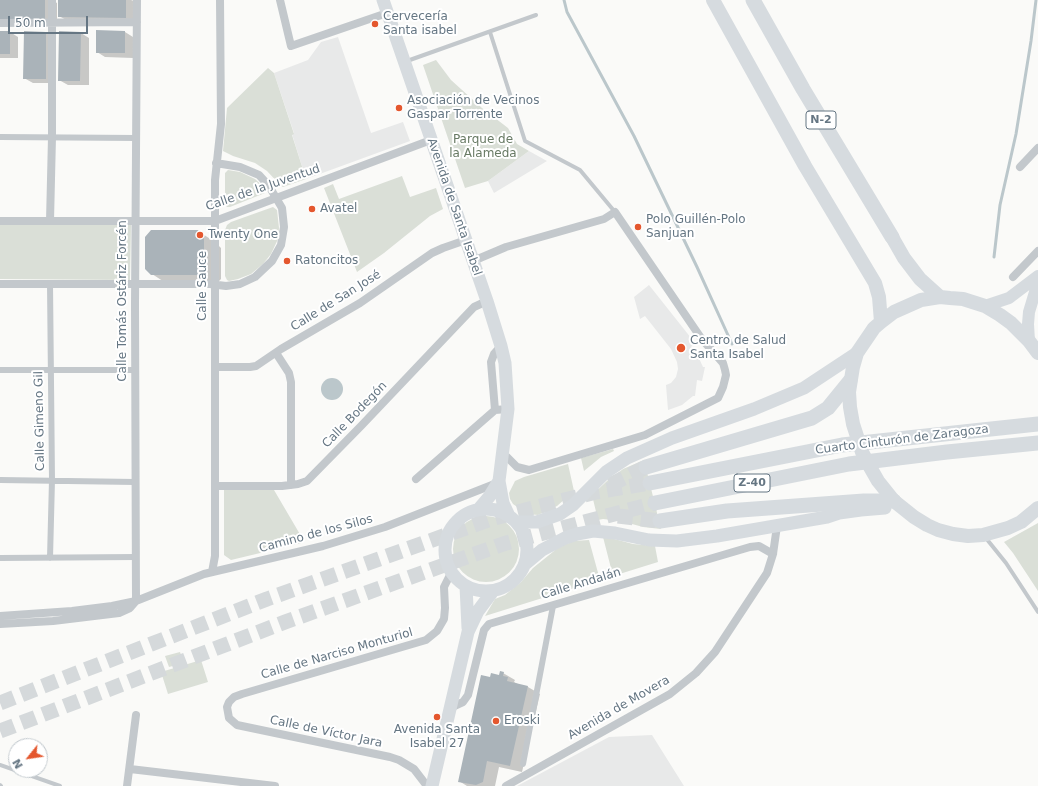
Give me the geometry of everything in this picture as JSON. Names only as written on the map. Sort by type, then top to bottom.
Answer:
[{"type":"highway","points":[[713,0],[805,166],[875,283],[879,297],[881,322]]},
{"type":"highway","name":"N-2","points":[[753,0],[803,89],[904,258],[920,279],[940,297]]},
{"type":"highway","points":[[1038,353],[1011,323],[985,306],[963,299],[940,297],[921,300],[911,304],[894,312],[881,322],[871,332],[857,353],[850,381],[850,407],[853,424],[862,452],[878,481],[898,504],[927,525],[953,534],[968,536],[983,535],[1008,528],[1021,522],[1038,508]]},
{"type":"highway","points":[[646,467],[812,418],[828,408],[850,381]]},
{"type":"highway","name":"Cuarto Cinturón de Zaragoza","points":[[650,483],[842,445],[1038,424]]},
{"type":"highway","name":"Z-40","points":[[655,503],[849,464],[1038,443]]},
{"type":"highway","points":[[660,521],[726,511],[864,501],[898,504]]},
{"type":"main road","name":"Avenida de Santa Isabel","points":[[383,0],[487,301],[501,346],[504,362],[501,410],[503,453],[499,481],[503,504],[512,519]]},
{"type":"main road","points":[[985,306],[1002,302],[1014,296],[1038,276]]},
{"type":"main road","points":[[1028,341],[1029,312],[1038,282]]},
{"type":"main road","points":[[512,519],[537,522],[560,514],[573,505],[606,472],[627,458],[672,438],[754,409],[815,382],[857,353]]},
{"type":"main road","name":"Avenida de Santa Isabel","points":[[478,510],[489,497],[499,481]]},
{"type":"main road","points":[[524,565],[542,550],[558,541],[577,534],[593,531],[605,531],[649,540],[677,541],[777,526],[898,504]]},
{"type":"main road","points":[[478,510],[494,510],[512,519],[521,528],[526,543],[526,558],[520,573],[512,582],[501,589],[493,591],[482,591],[466,586],[460,582],[451,572],[445,558],[448,534],[457,521],[463,516],[478,510]]},
{"type":"main road","points":[[466,586],[468,632]]},
{"type":"main road","points":[[432,786],[468,632],[478,611],[493,591]]},
{"type":"street","points":[[50,221],[52,138],[52,0]]},
{"type":"street","name":"Calle Tomás Ostáriz Forcén","points":[[136,601],[135,285],[137,0]]},
{"type":"street","name":"Calle Sauce","points":[[212,572],[215,556],[215,221],[216,163],[221,124],[220,0]]},
{"type":"street","points":[[280,0],[290,46],[387,13]]},
{"type":"street","points":[[0,23],[137,22]]},
{"type":"street","points":[[0,137],[136,138]]},
{"type":"street","name":"Calle de la Juventud","points":[[0,221],[215,221],[431,140]]},
{"type":"street","points":[[1020,167],[1038,148]]},
{"type":"street","points":[[0,284],[226,286],[243,282],[255,277],[272,261],[281,245],[284,227],[283,212],[277,198],[266,182],[254,173],[237,166],[216,163]]},
{"type":"street","points":[[473,261],[506,247],[604,219],[615,212],[701,338],[723,363],[726,375],[720,395],[714,400],[645,435],[529,470],[517,467],[503,453]]},
{"type":"street","name":"Calle de San José","points":[[215,367],[253,367],[355,306],[432,253],[466,240]]},
{"type":"street","points":[[1013,277],[1038,251]]},
{"type":"street","name":"Calle Gimeno Gil","points":[[50,284],[52,480],[50,558]]},
{"type":"street","name":"Calle Bodegón","points":[[215,486],[291,485],[308,480],[474,307],[487,301]]},
{"type":"street","points":[[276,353],[289,373],[291,382],[291,485]]},
{"type":"street","points":[[0,370],[135,370]]},
{"type":"street","points":[[416,479],[501,410]]},
{"type":"street","points":[[0,480],[135,482]]},
{"type":"street","name":"Camino de los Silos","points":[[0,616],[72,611],[112,606],[136,601],[212,572],[323,546],[385,527],[499,481]]},
{"type":"street","name":"Avenida de Movera","points":[[506,786],[670,694],[696,673],[716,652],[767,573],[774,554],[777,526]]},
{"type":"street","name":"Calle Andalán","points":[[450,708],[463,702],[468,695],[484,630],[486,626],[492,623],[750,547],[759,546],[774,554]]},
{"type":"street","points":[[0,558],[136,557]]},
{"type":"street","name":"Calle de Narciso Monturiol","points":[[229,702],[234,697],[242,694],[426,640],[437,631],[444,619],[444,587],[451,572]]},
{"type":"street","name":"Camino de los Silos","points":[[0,624],[53,621],[119,613],[130,608],[136,601]]},
{"type":"street","points":[[523,764],[553,606]]},
{"type":"street","name":"Calle de Víctor Jara","points":[[229,702],[227,707],[229,718],[237,725],[400,760],[414,769],[427,786]]},
{"type":"street","points":[[127,786],[136,716]]},
{"type":"street","points":[[130,769],[275,786]]},
{"type":"lane","points":[[404,62],[536,15]]},
{"type":"lane","points":[[490,32],[525,141],[580,170],[615,212]]},
{"type":"lane","points":[[983,535],[1006,563],[1038,612]]},
{"type":"lane","points":[[0,765],[60,786]]},
{"type":"shaded area","points":[[338,37],[371,133],[403,122],[410,141],[306,179],[292,134],[294,133],[274,73],[308,60],[321,42]]},
{"type":"shaded area","points":[[529,151],[547,161],[494,193],[488,181]]},
{"type":"shaded area","name":"Centro de Salud Santa Isabel","points":[[649,285],[695,343],[691,347],[697,354],[703,367],[705,367],[702,381],[697,380],[695,396],[682,405],[668,410],[666,385],[671,383],[676,377],[678,369],[677,362],[671,349],[645,316],[640,319],[634,297]]},
{"type":"shaded area","points":[[332,378],[340,381],[343,389],[340,397],[332,400],[324,397],[321,389],[324,381]]},
{"type":"shaded area","points":[[652,735],[684,786],[517,786],[609,737]]},
{"type":"green space","name":"Parque de la Alameda","points":[[436,60],[451,80],[482,108],[508,128],[517,144],[529,151],[488,181],[465,188],[423,65]]},
{"type":"green space","points":[[268,68],[274,73],[294,134],[292,135],[306,179],[283,187],[267,171],[255,163],[223,151],[227,108]]},
{"type":"green space","points":[[228,170],[240,172],[255,179],[265,188],[265,193],[227,207],[225,204],[225,173]]},
{"type":"green space","points":[[402,176],[410,197],[436,188],[443,209],[430,216],[384,253],[357,272],[324,188],[333,184],[339,199]]},
{"type":"green space","points":[[273,207],[277,210],[279,228],[278,239],[271,254],[263,264],[251,274],[238,279],[227,280],[225,276],[225,230],[227,225],[231,222]]},
{"type":"green space","points":[[0,222],[131,225],[130,280],[0,279]]},
{"type":"green space","points":[[613,449],[614,451],[601,457],[584,471],[581,458]]},
{"type":"green space","points":[[644,460],[661,529],[643,527],[621,521],[603,519],[598,520],[592,495],[623,469]]},
{"type":"green space","points":[[568,464],[574,491],[557,506],[538,515],[527,514],[513,504],[509,493],[515,481]]},
{"type":"green space","points":[[224,490],[274,490],[301,536],[302,543],[231,560],[224,555]]},
{"type":"green space","points":[[486,516],[499,519],[509,526],[516,536],[519,549],[516,562],[509,572],[499,579],[486,582],[473,579],[463,572],[456,562],[453,549],[456,536],[463,526],[473,519]]},
{"type":"green space","points":[[1038,523],[1038,591],[1004,542]]},
{"type":"green space","points":[[603,537],[633,544],[655,546],[658,562],[613,576]]},
{"type":"green space","points":[[589,540],[600,580],[485,616],[495,599],[505,595],[521,582],[533,568],[559,547],[574,541]]},
{"type":"green space","points":[[180,652],[184,663],[169,667],[165,656]]},
{"type":"green space","points":[[201,660],[208,682],[168,694],[161,672]]},
{"type":"building","points":[[0,0],[45,0],[45,19],[0,19]]},
{"type":"building","points":[[58,0],[126,0],[126,18],[58,17]]},
{"type":"building","points":[[96,30],[125,31],[125,53],[96,53]]},
{"type":"building","points":[[0,31],[10,31],[10,54],[0,54]]},
{"type":"building","points":[[24,31],[46,32],[46,79],[23,79]]},
{"type":"building","points":[[59,31],[81,32],[80,81],[58,81]]},
{"type":"building","points":[[151,230],[198,230],[204,237],[204,269],[198,275],[151,275],[145,269],[145,237]]},
{"type":"building","points":[[500,671],[504,672],[503,676],[508,677],[507,681],[528,686],[510,766],[487,761],[483,782],[476,785],[458,782],[481,675],[490,677],[491,673],[499,675]]},
{"type":"waterway","points":[[564,0],[567,12],[634,136],[732,344]]},
{"type":"waterway","points":[[994,257],[1000,205],[1016,134],[1036,0]]},
{"type":"tunnel","points":[[610,485],[646,467]]},
{"type":"tunnel","points":[[0,703],[267,599],[494,518],[596,492],[650,483]]},
{"type":"tunnel","points":[[0,731],[285,622],[503,544],[655,503]]},
{"type":"tunnel","points":[[618,516],[660,521]]},
{"type":"place","name":"Cervecería Santa isabel","points":[[375,24]]},
{"type":"place","name":"Asociación de Vecinos Gaspar Torrente","points":[[399,108]]},
{"type":"place","name":"Avatel","points":[[312,209]]},
{"type":"place","name":"Polo Guillén-Polo Sanjuan","points":[[638,227]]},
{"type":"place","name":"Twenty One","points":[[200,235]]},
{"type":"place","name":"Ratoncitos","points":[[287,261]]},
{"type":"place","name":"Centro de Salud Santa Isabel","points":[[681,348]]},
{"type":"place","name":"Avenida Santa Isabel 27","points":[[437,717]]},
{"type":"place","name":"Eroski","points":[[496,721]]}]
